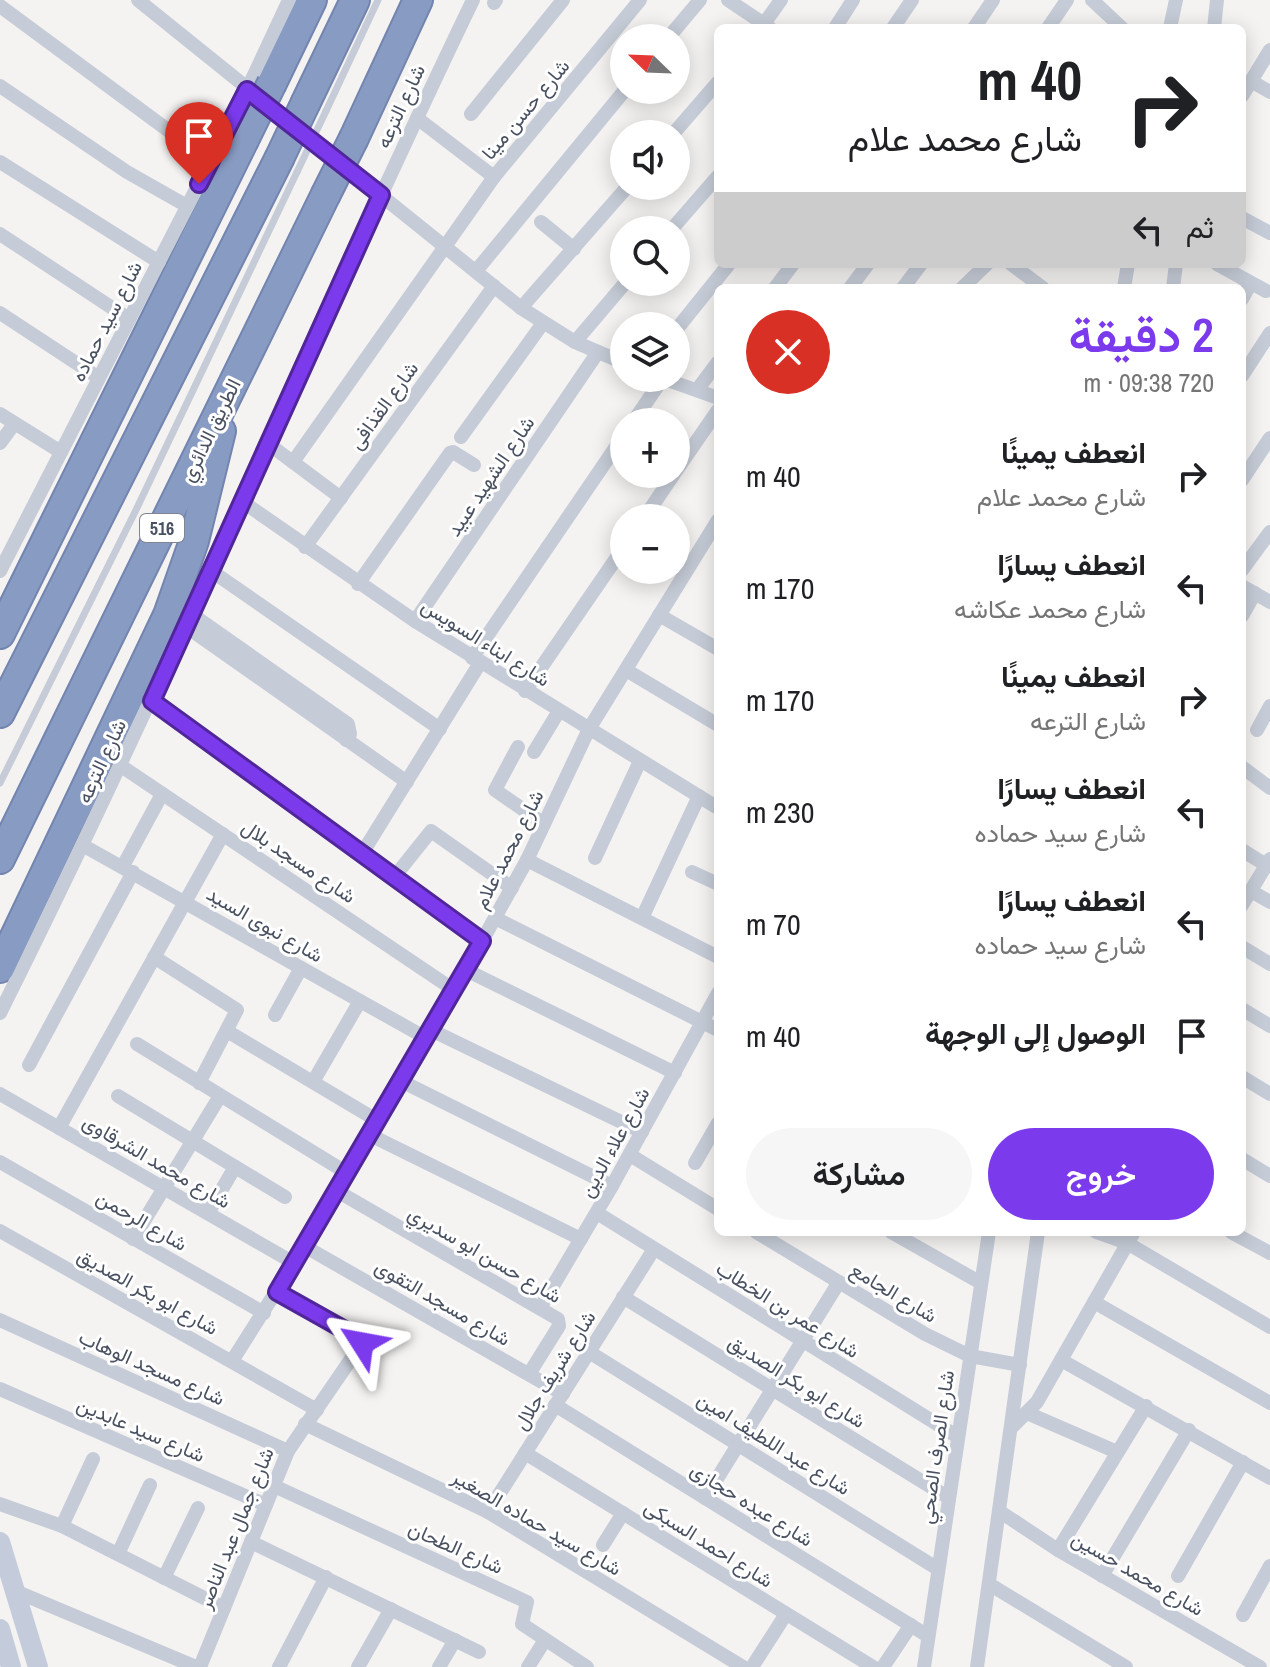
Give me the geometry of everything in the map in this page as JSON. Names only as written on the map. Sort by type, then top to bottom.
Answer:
[{"type":"highway","points":[[0,634],[243,142],[260,87],[312,0]]},
{"type":"highway","points":[[0,713],[288,166],[316,106],[355,0]]},
{"type":"highway","name":"الطريق الدائري","points":[[0,859],[354,138],[418,0]]},
{"type":"highway","points":[[0,968],[168,615],[205,503],[229,390]]},
{"type":"main road","points":[[0,1542],[38,1667]]},
{"type":"main road","points":[[0,1629],[11,1667]]},
{"type":"street","points":[[138,0],[260,87],[381,195],[521,308],[575,342],[610,357]]},
{"type":"street","name":"شارع سيد حماده","points":[[0,571],[187,206],[211,162],[260,87],[289,0]]},
{"type":"street","name":"شارع الترعه","points":[[0,1013],[152,701],[266,442],[473,0]]},
{"type":"street","points":[[471,114],[563,0]]},
{"type":"street","name":"شارع حسن مينا","points":[[293,462],[494,177],[640,0]]},
{"type":"street","points":[[680,24],[700,0]]},
{"type":"street","points":[[728,0],[761,24]]},
{"type":"street","points":[[767,24],[781,0]]},
{"type":"street","points":[[838,24],[853,0]]},
{"type":"street","points":[[896,24],[912,0]]},
{"type":"street","points":[[977,24],[993,0]]},
{"type":"street","points":[[1051,24],[1067,0]]},
{"type":"street","points":[[1092,0],[1115,24]]},
{"type":"street","points":[[1171,24],[1176,0]]},
{"type":"street","points":[[1214,24],[1217,0]]},
{"type":"street","points":[[0,6],[211,162]]},
{"type":"street","points":[[1246,89],[1270,50]]},
{"type":"street","points":[[1251,81],[1270,92]]},
{"type":"street","points":[[0,86],[127,172],[187,206]]},
{"type":"street","points":[[685,120],[714,87]]},
{"type":"street","points":[[476,271],[613,104]]},
{"type":"street","points":[[417,118],[494,177]]},
{"type":"street","points":[[0,162],[159,262]]},
{"type":"street","points":[[683,216],[714,181]]},
{"type":"street","points":[[521,308],[616,200]]},
{"type":"street","points":[[1246,220],[1270,233]]},
{"type":"street","points":[[541,222],[574,249]]},
{"type":"street","points":[[0,234],[129,319]]},
{"type":"street","points":[[690,313],[726,268]]},
{"type":"street","points":[[966,284],[983,268]]},
{"type":"street","points":[[1016,268],[1038,284]]},
{"type":"street","points":[[1224,268],[1266,291]]},
{"type":"street","points":[[1246,292],[1251,283]]},
{"type":"street","name":"شارع القذافى","points":[[305,547],[494,286]]},
{"type":"street","points":[[575,342],[614,296]]},
{"type":"street","points":[[0,313],[99,378]]},
{"type":"street","points":[[461,437],[543,323]]},
{"type":"street","points":[[1246,368],[1270,333]]},
{"type":"street","name":"شارع الشهيد عبيد","points":[[415,621],[598,352]]},
{"type":"street","points":[[697,390],[714,367]]},
{"type":"street","points":[[690,388],[714,396]]},
{"type":"street","points":[[0,414],[61,452]]},
{"type":"street","points":[[690,450],[714,416]]},
{"type":"street","points":[[0,443],[14,424]]},
{"type":"street","points":[[1246,474],[1270,438]]},
{"type":"street","points":[[266,442],[341,498]]},
{"type":"street","points":[[358,584],[450,453],[474,465]]},
{"type":"street","points":[[363,852],[440,729],[476,661],[610,456]]},
{"type":"street","name":"شارع ابناء السويس","points":[[240,500],[358,584],[476,661],[714,805]]},
{"type":"street","name":"شارع محمد علام","points":[[232,1361],[277,1292],[466,970],[527,860],[589,729],[714,526]]},
{"type":"street","points":[[1246,565],[1270,532]]},
{"type":"street","points":[[525,691],[610,567]]},
{"type":"street","points":[[210,570],[440,729]]},
{"type":"street","points":[[1248,590],[1270,602]]},
{"type":"street","points":[[659,615],[714,643]]},
{"type":"street","points":[[187,619],[348,724],[350,734],[346,740],[407,782]]},
{"type":"street","points":[[626,670],[714,723]]},
{"type":"street","points":[[152,701],[482,941]]},
{"type":"street","points":[[1257,730],[1269,708]]},
{"type":"street","points":[[534,752],[559,711]]},
{"type":"street","points":[[518,747],[495,790],[544,824]]},
{"type":"street","points":[[595,858],[640,761]]},
{"type":"street","name":"شارع مسجد بلال","points":[[121,766],[454,990]]},
{"type":"street","points":[[1246,770],[1270,788]]},
{"type":"street","points":[[29,1065],[128,869],[162,794]]},
{"type":"street","points":[[642,918],[699,796]]},
{"type":"street","points":[[395,876],[431,831],[512,888]]},
{"type":"street","points":[[59,1128],[223,834]]},
{"type":"street","name":"شارع نبوى السيد","points":[[84,846],[360,1001],[642,1132]]},
{"type":"street","points":[[1246,852],[1268,862],[1246,899]]},
{"type":"street","points":[[527,860],[714,955]]},
{"type":"street","points":[[692,872],[714,882]]},
{"type":"street","points":[[1251,891],[1270,902]]},
{"type":"street","points":[[495,918],[714,1028]]},
{"type":"street","points":[[1246,949],[1270,964]]},
{"type":"street","points":[[154,957],[236,1008],[199,1083]]},
{"type":"street","points":[[275,1015],[301,968]]},
{"type":"street","points":[[466,970],[675,1073]]},
{"type":"street","points":[[313,1082],[360,1001]]},
{"type":"street","name":"شارع علاء الدين","points":[[540,1308],[630,1155],[714,1001]]},
{"type":"street","points":[[1246,1011],[1270,1026]]},
{"type":"street","points":[[227,1031],[378,1121]]},
{"type":"street","points":[[137,1044],[347,1173]]},
{"type":"street","points":[[1246,1079],[1270,1094]]},
{"type":"street","points":[[401,1081],[612,1186]]},
{"type":"street","name":"شارع محمد الشرقاوى","points":[[0,1094],[294,1263]]},
{"type":"street","points":[[118,1096],[285,1197]]},
{"type":"street","points":[[133,1239],[220,1096]]},
{"type":"street","points":[[695,1163],[714,1132]]},
{"type":"street","points":[[370,1135],[581,1239]]},
{"type":"street","points":[[630,1155],[714,1207]]},
{"type":"street","points":[[1246,1161],[1270,1176]]},
{"type":"street","name":"شارع الرحمن","points":[[0,1162],[264,1313]]},
{"type":"street","points":[[208,1213],[235,1167]]},
{"type":"street","name":"شارع حسن ابو سديري","points":[[337,1191],[558,1319],[560,1324],[529,1374]]},
{"type":"street","name":"شارع عمر بن الخطاب","points":[[597,1213],[958,1437]]},
{"type":"street","name":"شارع ابو بكر الصديق","points":[[0,1231],[317,1410]]},
{"type":"street","name":"شارع الجامع","points":[[763,1236],[925,1334],[970,1356],[1020,1365]]},
{"type":"street","points":[[898,1236],[981,1283]]},
{"type":"street","name":"شارع الصرف الصحي","points":[[924,1667],[988,1236]]},
{"type":"street","points":[[994,1667],[978,1662],[1037,1236]]},
{"type":"street","points":[[1238,1236],[1270,1253]]},
{"type":"street","points":[[1011,1428],[1027,1413],[1061,1360],[1130,1238],[1270,1327]]},
{"type":"street","name":"شارع مسجد التقوى","points":[[304,1246],[529,1374],[559,1400]]},
{"type":"street","name":"شارع شريف جلال","points":[[488,1512],[654,1249]]},
{"type":"street","points":[[705,1498],[839,1282]]},
{"type":"street","name":"شارع جمال عبد الناصر","points":[[198,1667],[288,1451],[362,1342],[277,1292]]},
{"type":"street","name":"شارع ابو بكر الصديق","points":[[623,1297],[949,1498]]},
{"type":"street","points":[[1094,1302],[1270,1403]]},
{"type":"street","name":"شارع مسجد الوهاب","points":[[0,1320],[288,1451]]},
{"type":"street","name":"شارع عبد اللطيف امين","points":[[589,1352],[938,1569]]},
{"type":"street","points":[[1061,1360],[1270,1478]]},
{"type":"street","name":"شارع سيد عابدين","points":[[0,1389],[266,1505]]},
{"type":"street","name":"شارع عبده حجازى","points":[[559,1400],[705,1498],[928,1636]]},
{"type":"street","points":[[1058,1550],[1146,1406]]},
{"type":"street","points":[[1027,1413],[1117,1452]]},
{"type":"street","name":"شارع سيد حماده الصغير","points":[[305,1424],[488,1512],[743,1667]]},
{"type":"street","points":[[1102,1576],[1189,1430]]},
{"type":"street","name":"شارع احمد السبكى","points":[[525,1453],[873,1667]]},
{"type":"street","points":[[62,1526],[93,1459]]},
{"type":"street","points":[[1178,1576],[1243,1462]]},
{"type":"street","points":[[118,1554],[150,1485]]},
{"type":"street","name":"شارع الطحان","points":[[274,1486],[527,1602],[521,1623],[587,1667]]},
{"type":"street","points":[[0,1504],[62,1526],[224,1608]]},
{"type":"street","points":[[164,1578],[198,1508]]},
{"type":"street","name":"شارع محمد حسين","points":[[999,1511],[1058,1550],[1260,1667]]},
{"type":"street","points":[[603,1545],[623,1513]]},
{"type":"street","points":[[251,1542],[479,1652]]},
{"type":"street","points":[[1243,1615],[1270,1566]]},
{"type":"street","points":[[279,1667],[326,1577]]},
{"type":"street","points":[[989,1584],[1126,1667]]},
{"type":"street","points":[[15,1591],[198,1667]]},
{"type":"street","points":[[358,1667],[391,1609]]},
{"type":"street","points":[[752,1667],[786,1614]]},
{"type":"street","points":[[883,1667],[911,1625]]},
{"type":"street","points":[[439,1667],[455,1640]]},
{"type":"street","points":[[528,1667],[545,1640]]},
{"type":"lane","points":[[316,106],[378,0]]},
{"type":"lane","points":[[0,783],[135,512],[288,166]]},
{"type":"route","points":[[199,184],[247,90],[381,195],[266,442],[152,701],[482,941],[277,1292],[359,1338],[362,1343]]}]
